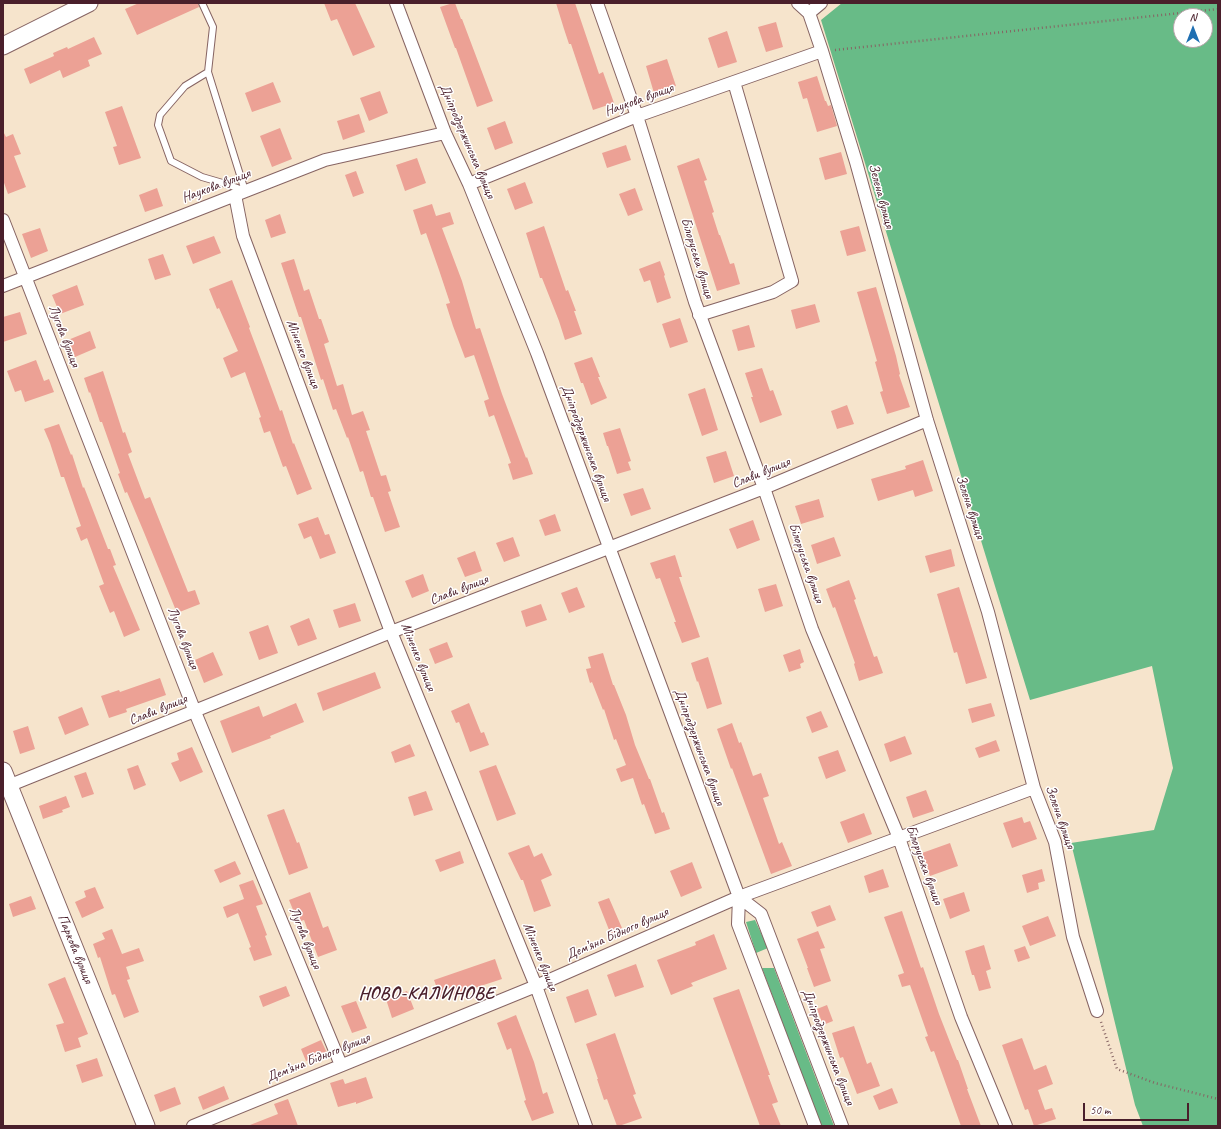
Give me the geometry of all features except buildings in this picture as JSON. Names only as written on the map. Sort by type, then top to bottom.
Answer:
[{"type":"street","points":[[3,46],[89,3]]},
{"type":"street","name":"Дніпродзержинська вулиця","points":[[396,3],[446,133],[469,184],[537,353],[739,897],[738,924],[815,1126]]},
{"type":"street","name":"Білоруська вулиця","points":[[597,3],[637,116],[699,315],[764,488],[812,629],[899,838],[961,1017],[1006,1126]]},
{"type":"street","name":"Зелена вулиця","points":[[798,3],[809,13],[856,162],[927,420],[988,612],[1034,788],[1056,842],[1073,937],[1096,1011]]},
{"type":"street","points":[[809,13],[821,3]]},
{"type":"street","name":"Наукова вулиця","points":[[469,184],[637,116],[822,51]]},
{"type":"street","points":[[699,315],[773,292],[792,281],[734,82]]},
{"type":"street","name":"Наукова вулиця","points":[[3,286],[325,160],[446,133]]},
{"type":"street","name":"Міненко вулиця","points":[[240,193],[243,236],[391,632],[536,986],[586,1126]]},
{"type":"street","name":"Лугова вулиця","points":[[3,220],[196,712],[341,1064]]},
{"type":"street","name":"Слави вулиця","points":[[5,782],[196,712],[391,632],[764,488],[927,420]]},
{"type":"street","name":"Паркова вулиця","points":[[5,782],[146,1126]]},
{"type":"street","name":"Дем’яна Бідного вулиця","points":[[193,1126],[341,1064],[536,986],[739,897],[1034,788]]},
{"type":"street","name":"Дніпродзержинська вулиця","points":[[739,897],[761,914],[842,1126]]},
{"type":"lane","points":[[202,3],[213,27],[208,72],[240,193]]},
{"type":"lane","points":[[208,72],[184,86],[160,115],[158,125],[171,161],[202,177],[226,184],[240,193]]},
{"type":"path","points":[[822,51],[1218,9]]},
{"type":"path","points":[[1096,1011],[1116,1069],[1155,1083],[1218,1099]]},
{"type":"green space","points":[[842,3],[1218,3],[1218,1126],[1143,1126],[1135,1105],[1071,843],[1154,830],[1173,768],[1152,666],[1030,700],[821,20]]},
{"type":"green space","points":[[755,920],[768,948],[756,953],[746,922]]},
{"type":"green space","points":[[762,968],[774,968],[834,1126],[821,1126]]},
{"type":"district","name":"НОВО-КАЛИНОВЕ","points":[[427,994]]}]
